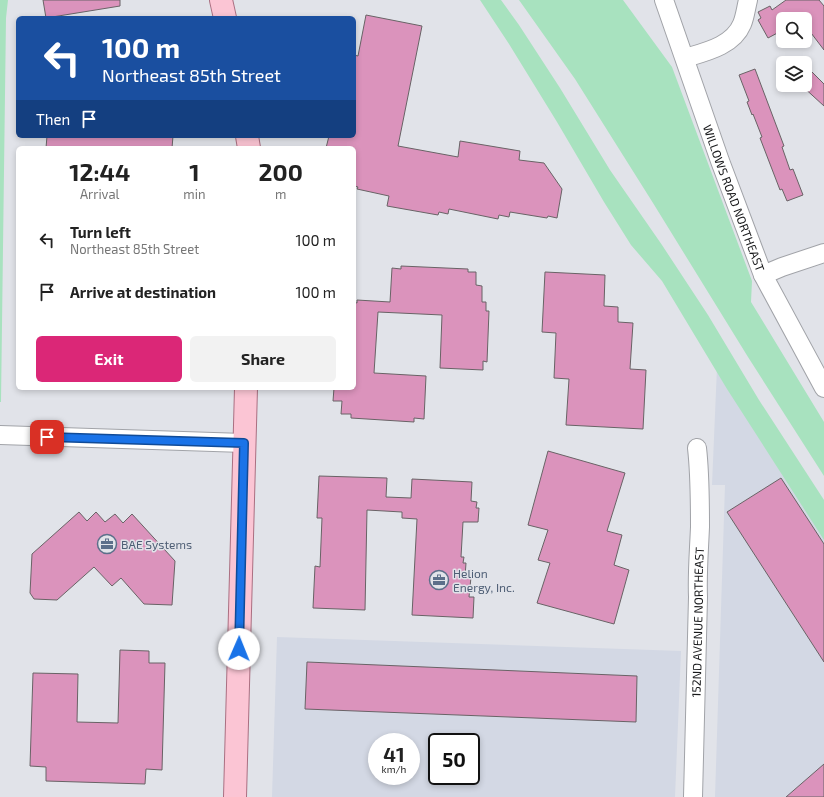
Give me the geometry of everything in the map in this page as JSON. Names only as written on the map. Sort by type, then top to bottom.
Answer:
[{"type":"main road","points":[[221,0],[224,16]]},
{"type":"main road","points":[[235,797],[246,390]]},
{"type":"street","name":"WILLOWS ROAD NORTHEAST","points":[[664,0],[720,161],[763,276],[824,388]]},
{"type":"street","points":[[685,58],[723,44],[736,35],[742,24],[748,0]]},
{"type":"street","points":[[763,276],[782,267],[824,253]]},
{"type":"street","points":[[0,436],[244,443]]},
{"type":"street","name":"152ND AVENUE NORTHEAST","points":[[693,797],[698,597],[697,582],[700,526],[699,462],[697,448]]},
{"type":"shaded area","points":[[717,367],[824,530],[824,797],[715,797],[725,485],[712,485]]},
{"type":"shaded area","points":[[277,637],[681,651],[675,797],[272,797]]},
{"type":"green space","points":[[0,0],[8,0],[6,18],[1,402],[0,402]]},
{"type":"green space","points":[[480,0],[501,0],[560,88],[610,170],[708,315],[759,400],[824,500],[824,540],[727,389],[662,281],[631,245],[509,44]]},
{"type":"green space","points":[[519,0],[623,0],[672,67],[752,281],[751,302],[824,422],[824,476],[575,79]]},
{"type":"building","points":[[43,0],[120,0],[120,6],[58,16],[46,16]]},
{"type":"building","points":[[786,0],[819,0],[824,6],[824,50],[812,34],[812,12],[776,12],[776,34],[768,38],[758,20],[761,18],[758,12],[770,6],[772,10]]},
{"type":"building","points":[[366,15],[422,26],[398,146],[458,157],[460,141],[520,151],[519,160],[544,163],[562,189],[557,218],[548,216],[547,218],[510,212],[509,217],[499,215],[498,219],[449,209],[448,214],[439,212],[438,215],[387,206],[389,196],[357,189],[356,146],[326,146],[328,138],[356,138],[356,56],[358,56]]},
{"type":"building","points":[[755,69],[784,146],[782,147],[790,170],[793,169],[803,195],[787,201],[782,189],[780,190],[760,138],[762,137],[747,102],[749,101],[739,75]]},
{"type":"building","points":[[812,72],[824,84],[824,106],[809,92],[812,92]]},
{"type":"building","points":[[47,138],[173,138],[172,146],[46,146]]},
{"type":"building","points":[[401,266],[468,269],[468,272],[476,272],[476,285],[482,286],[482,302],[486,302],[486,311],[489,311],[487,362],[483,361],[483,370],[440,368],[442,315],[378,312],[374,373],[426,376],[424,419],[414,418],[414,422],[351,418],[351,414],[341,414],[342,401],[333,401],[334,390],[356,390],[356,303],[357,300],[390,302],[392,268],[401,269]]},
{"type":"building","points":[[545,272],[605,275],[604,306],[618,307],[618,322],[633,323],[630,369],[646,370],[643,429],[566,425],[569,379],[554,378],[556,333],[542,332]]},
{"type":"building","points":[[548,451],[625,473],[607,531],[622,535],[614,565],[629,570],[614,624],[537,603],[550,563],[538,560],[548,530],[528,525]]},
{"type":"building","points":[[319,476],[387,478],[386,497],[411,498],[412,479],[472,482],[471,501],[477,502],[476,508],[479,508],[478,522],[463,522],[461,557],[464,557],[463,563],[466,563],[465,577],[471,577],[469,597],[474,597],[473,618],[412,615],[417,519],[402,518],[402,512],[367,510],[365,610],[313,608],[315,566],[320,567],[322,518],[317,518]]},
{"type":"building","points":[[781,478],[824,544],[824,662],[727,512]]},
{"type":"building","points":[[79,512],[87,521],[96,512],[105,522],[115,514],[123,523],[132,514],[175,561],[172,605],[144,604],[121,578],[112,586],[94,567],[57,600],[34,599],[30,593],[32,554]]},
{"type":"building","points":[[120,650],[149,651],[149,663],[165,663],[162,770],[146,769],[145,784],[46,781],[46,767],[30,766],[33,673],[78,674],[77,722],[118,723]]},
{"type":"building","points":[[307,662],[637,676],[636,722],[305,709]]},
{"type":"building","points":[[824,764],[824,797],[786,797]]},
{"type":"place","name":"BAE Systems","points":[[107,544]]},
{"type":"place","name":"Helion Energy, Inc.","points":[[439,580]]},
{"type":"route","points":[[47,437],[244,443],[239,649]]}]
